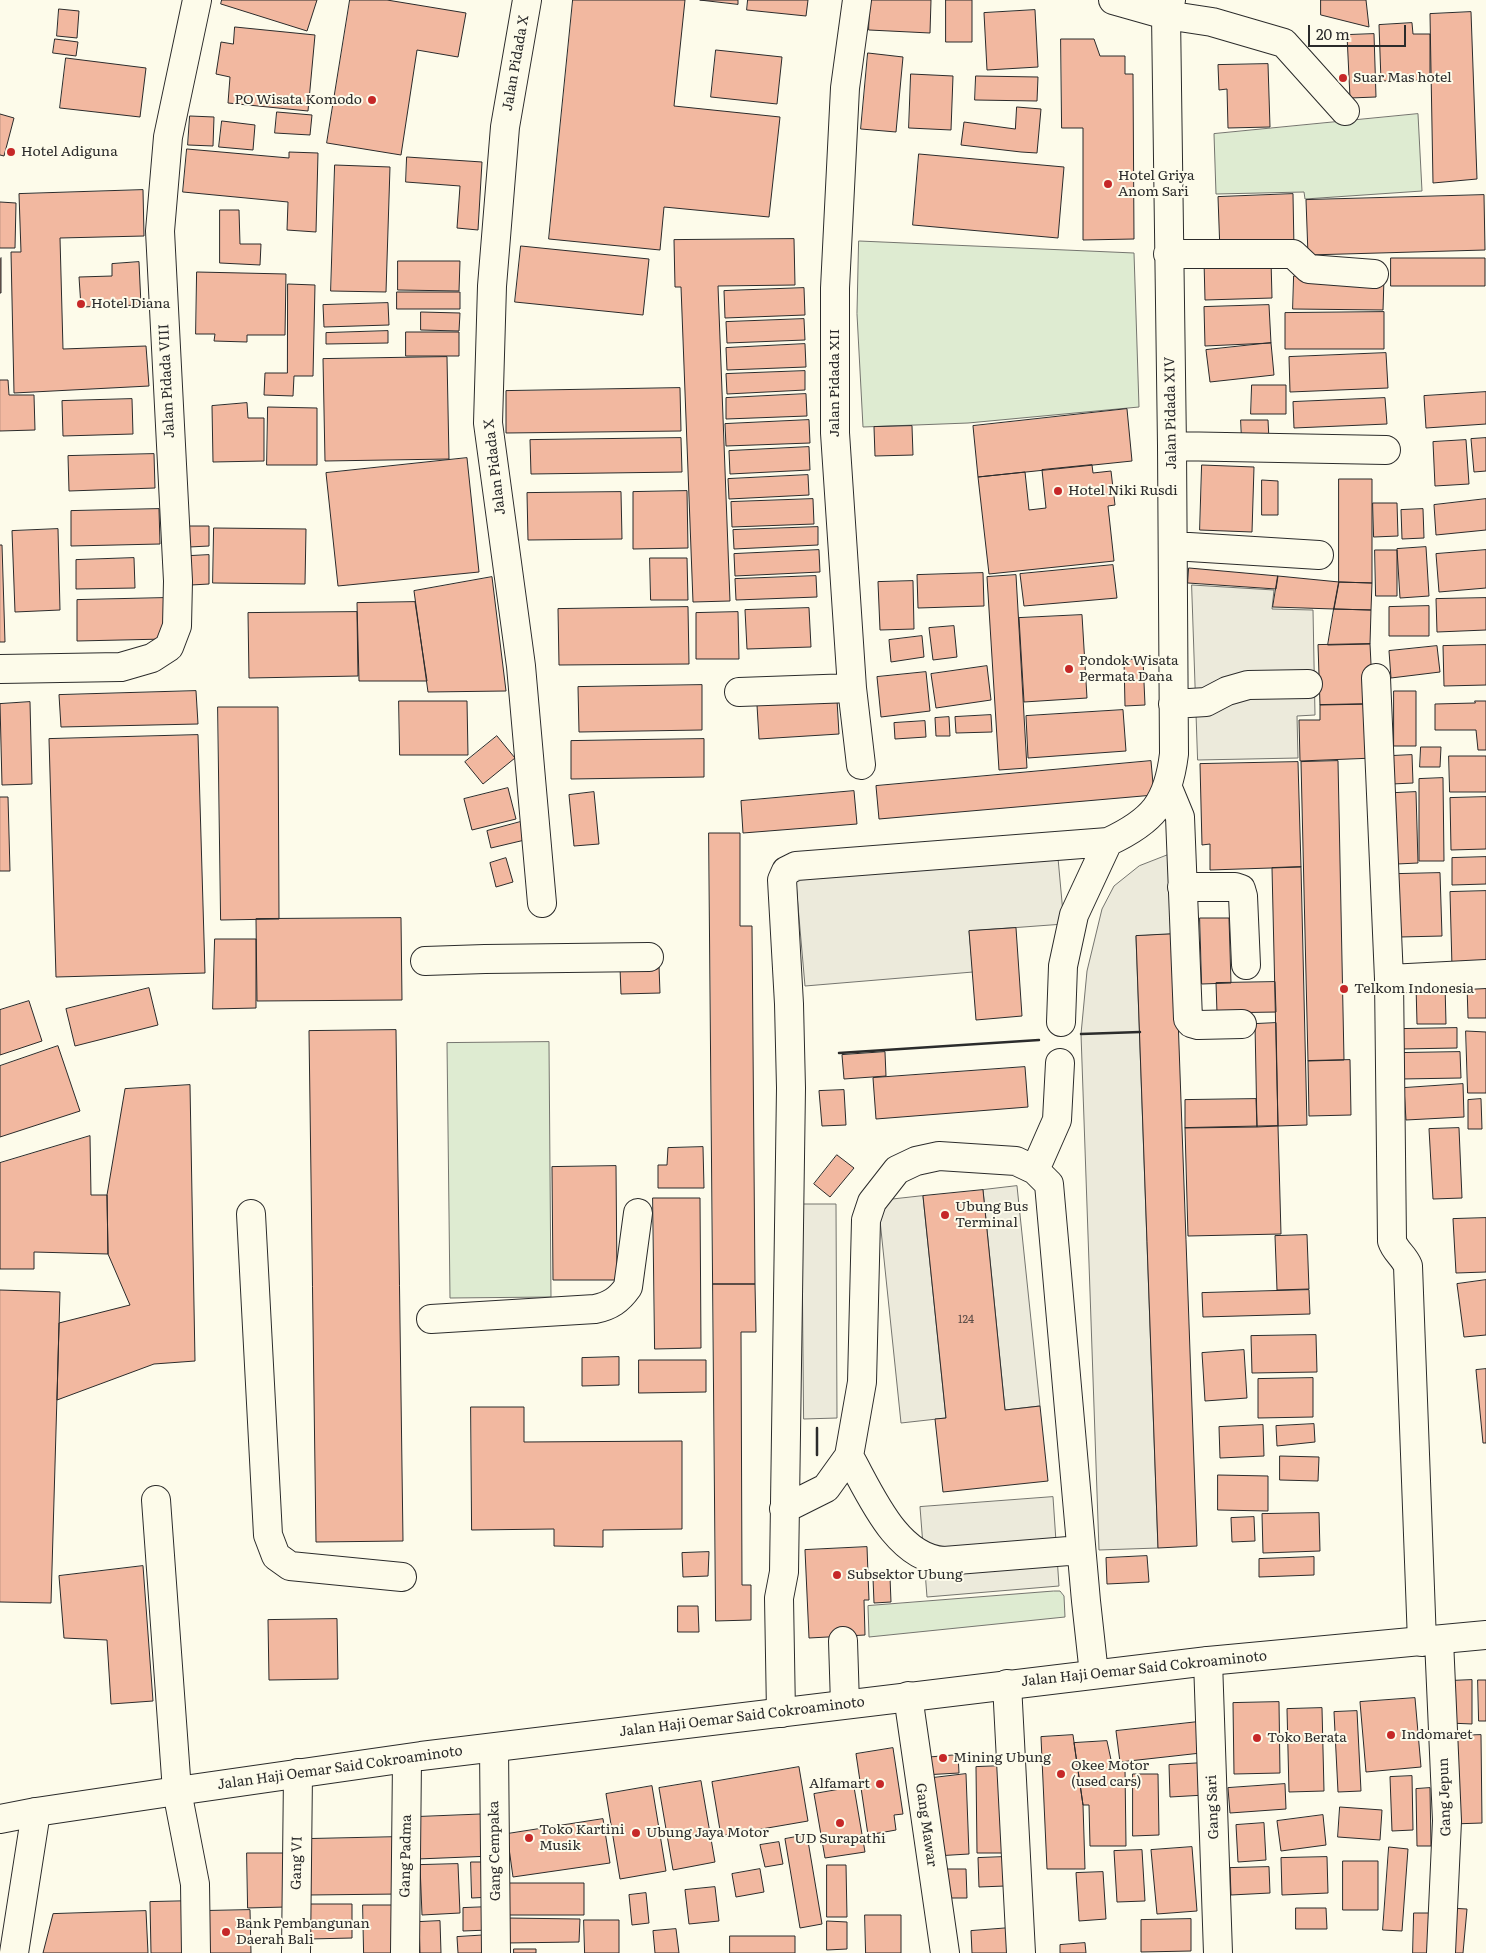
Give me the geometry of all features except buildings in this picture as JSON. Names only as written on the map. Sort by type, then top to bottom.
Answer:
[{"type":"main road","name":"Jalan Pidada VIII","points":[[0,669],[121,667],[152,658],[169,647],[177,626],[178,581],[160,231],[168,137],[197,0]]},
{"type":"main road","name":"Jalan Pidada X","points":[[527,0],[505,127],[492,286],[488,423],[521,666],[542,903]]},
{"type":"main road","name":"Jalan Pidada XII","points":[[857,0],[845,88],[835,288],[835,433],[852,688],[861,765]]},
{"type":"main road","points":[[1113,0],[1168,7],[1284,43],[1344,111]]},
{"type":"main road","name":"Jalan Pidada XIV","points":[[1108,842],[1128,832],[1158,807],[1168,788],[1174,754],[1172,446],[1168,254],[1168,7]]},
{"type":"main road","points":[[1168,254],[1293,254],[1309,269],[1374,274]]},
{"type":"main road","points":[[1172,446],[1386,450]]},
{"type":"main road","points":[[1173,546],[1319,555]]},
{"type":"main road","points":[[1376,678],[1389,979],[1486,974]]},
{"type":"main road","points":[[1173,704],[1206,702],[1227,691],[1248,685],[1308,684]]},
{"type":"main road","points":[[739,692],[852,688]]},
{"type":"main road","points":[[1168,788],[1180,817],[1188,1019],[1191,1024],[1198,1025],[1242,1024]]},
{"type":"main road","points":[[781,1713],[779,1598],[784,1572],[791,1088],[789,1004],[782,880],[786,871],[796,866],[1108,842],[1074,915],[1063,966],[1060,1022]]},
{"type":"main road","points":[[1182,887],[1235,887],[1241,889],[1243,896],[1246,965]]},
{"type":"main road","points":[[425,961],[504,958],[649,958]]},
{"type":"main road","name":"Gang Jepun","points":[[1389,979],[1392,1241],[1408,1266],[1431,1641],[1448,1821],[1442,1953]]},
{"type":"main road","points":[[1035,1170],[1057,1120],[1060,1063]]},
{"type":"main road","points":[[784,1509],[826,1488],[849,1456],[862,1382],[866,1220],[872,1202],[897,1170],[916,1161],[939,1156],[1016,1161],[1035,1170],[1049,1184],[1081,1550],[1094,1674]]},
{"type":"main road","points":[[432,1319],[595,1309],[607,1306],[622,1296],[628,1287],[638,1213]]},
{"type":"main road","points":[[251,1214],[268,1535],[276,1556],[290,1566],[402,1578]]},
{"type":"main road","points":[[849,1456],[881,1512],[895,1532],[916,1552],[931,1560],[944,1561],[1081,1550]]},
{"type":"main road","points":[[156,1500],[177,1790],[195,1884],[196,1953]]},
{"type":"main road","name":"Jalan Haji Oemar Said Cokroaminoto","points":[[0,1819],[177,1790],[298,1773],[908,1696],[1208,1661],[1486,1635]]},
{"type":"main road","points":[[843,1641],[845,1704]]},
{"type":"main road","name":"Gang Sari","points":[[1208,1661],[1218,1953]]},
{"type":"main road","points":[[1006,1684],[1021,1953]]},
{"type":"main road","name":"Gang Mawar","points":[[908,1696],[945,1953]]},
{"type":"main road","name":"Gang Cempaka","points":[[494,1748],[496,1953]]},
{"type":"main road","name":"Gang Padma","points":[[405,1953],[407,1759]]},
{"type":"main road","name":"Gang VI","points":[[296,1953],[298,1773]]},
{"type":"main road","points":[[14,1953],[36,1812]]},
{"type":"green space","points":[[1418,114],[1422,191],[1305,199],[1304,192],[1216,194],[1214,134]]},
{"type":"green space","points":[[859,241],[1134,253],[1139,407],[968,423],[863,427],[857,314]]},
{"type":"green space","points":[[549,1042],[551,1297],[450,1298],[447,1043]]},
{"type":"green space","points":[[1060,1591],[1064,1596],[1065,1617],[869,1637],[868,1606]]},
{"type":"shaded area","points":[[1192,585],[1274,590],[1272,609],[1313,610],[1315,715],[1297,716],[1298,758],[1198,760]]},
{"type":"shaded area","points":[[1173,853],[1175,934],[1136,936],[1158,1548],[1099,1550],[1081,1034],[1087,971],[1102,909],[1114,886],[1139,866]]},
{"type":"shaded area","points":[[1058,858],[1064,924],[969,931],[973,972],[805,986],[796,883],[800,879]]},
{"type":"shaded area","points":[[1017,1186],[1040,1406],[1005,1410],[983,1190]]},
{"type":"shaded area","points":[[923,1196],[946,1418],[901,1423],[878,1201]]},
{"type":"shaded area","points":[[802,1204],[836,1204],[837,1418],[804,1419]]},
{"type":"shaded area","points":[[1053,1497],[1059,1586],[927,1597],[920,1507]]},
{"type":"wall","points":[[1081,1034],[1140,1032]]},
{"type":"wall","points":[[839,1053],[1039,1040]]},
{"type":"wall","points":[[817,1428],[817,1455]]},
{"type":"place","name":"Suar Mas hotel","points":[[1343,78]]},
{"type":"place","name":"PO Wisata Komodo","points":[[372,100]]},
{"type":"place","name":"Hotel Adiguna","points":[[11,152]]},
{"type":"place","name":"Hotel Griya Anom Sari","points":[[1108,184]]},
{"type":"place","name":"Hotel Diana","points":[[81,304]]},
{"type":"place","name":"Hotel Niki Rusdi","points":[[1058,491]]},
{"type":"place","name":"Pondok Wisata Permata Dana","points":[[1069,669]]},
{"type":"place","name":"Telkom Indonesia","points":[[1344,989]]},
{"type":"place","name":"Ubung Bus Terminal","points":[[945,1215]]},
{"type":"place","name":"Subsektor Ubung","points":[[837,1575]]},
{"type":"place","name":"Indomaret","points":[[1391,1735]]},
{"type":"place","name":"Toko Berata","points":[[1257,1738]]},
{"type":"place","name":"Mining Ubung","points":[[943,1758]]},
{"type":"place","name":"Okee Motor (used cars)","points":[[1061,1774]]},
{"type":"place","name":"Alfamart","points":[[880,1784]]},
{"type":"place","name":"UD Surapathi","points":[[840,1823]]},
{"type":"place","name":"Ubung Jaya Motor","points":[[636,1833]]},
{"type":"place","name":"Toko Kartini Musik","points":[[529,1838]]},
{"type":"place","name":"Bank Pembangunan Daerah Bali","points":[[226,1932]]}]
